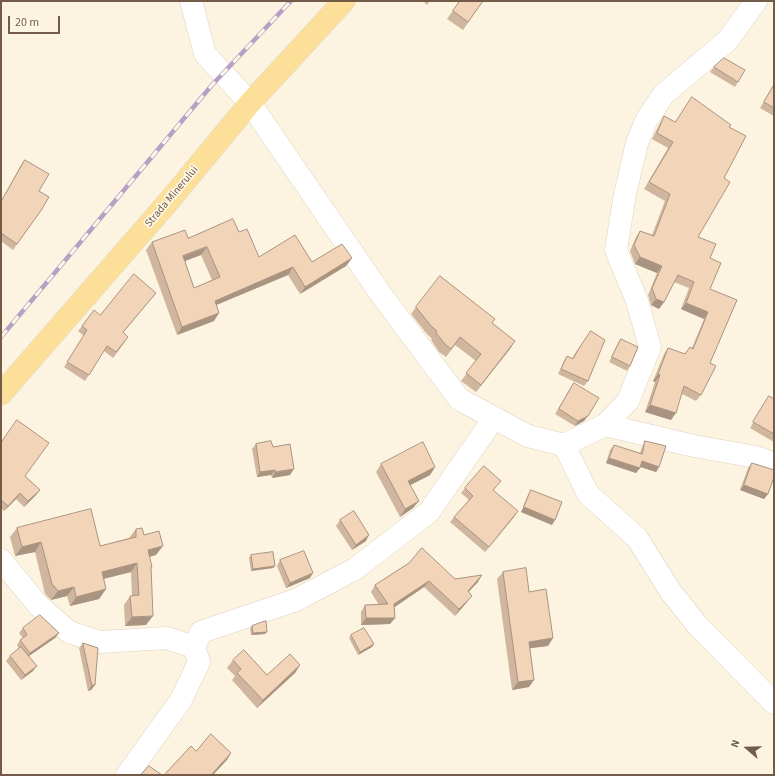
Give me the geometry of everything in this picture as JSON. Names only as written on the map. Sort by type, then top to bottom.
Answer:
[{"type":"main road","name":"Strada Minerului","points":[[1,394],[169,200],[250,103],[344,1]]},
{"type":"street","points":[[191,1],[205,54],[250,103],[380,293],[459,399],[528,436],[564,445],[605,425],[628,401],[650,347],[637,301],[616,250],[625,194],[637,143],[647,119],[664,94],[727,41],[756,1]]},
{"type":"street","points":[[128,775],[181,700],[199,662],[194,647],[201,632],[296,600],[355,569],[428,512],[494,418]]},
{"type":"street","points":[[605,425],[694,446],[756,457],[774,464]]},
{"type":"street","points":[[564,445],[588,494],[637,538],[671,592],[698,626],[774,703]]},
{"type":"street","points":[[1,560],[38,605],[69,632],[100,642],[167,638],[194,647]]},
{"type":"building","points":[[460,1],[483,1],[468,22],[453,11]]},
{"type":"building","points":[[724,58],[745,70],[738,82],[714,67]]},
{"type":"building","points":[[774,85],[774,108],[764,102]]},
{"type":"building","points":[[692,97],[731,125],[729,127],[746,136],[724,178],[730,182],[698,237],[716,244],[710,258],[721,263],[710,289],[737,300],[710,363],[716,366],[701,395],[684,386],[676,413],[650,405],[660,375],[658,374],[668,348],[685,354],[690,347],[693,349],[708,312],[686,303],[694,282],[678,275],[664,302],[656,299],[652,288],[662,266],[640,257],[634,245],[640,231],[654,236],[670,194],[649,182],[673,142],[657,133],[664,116],[675,122]]},
{"type":"building","points":[[25,160],[49,174],[39,191],[49,197],[17,244],[1,233],[1,202]]},
{"type":"building","points":[[233,219],[239,232],[247,229],[259,257],[295,235],[312,262],[342,244],[352,258],[305,287],[293,267],[215,301],[219,313],[182,327],[152,242],[185,230],[188,238]],"holes":[[[207,247],[220,277],[194,288],[183,256]]]},
{"type":"building","points":[[134,274],[156,293],[123,332],[128,337],[116,352],[107,346],[89,375],[67,362],[87,330],[82,326],[94,310],[100,315]]},
{"type":"building","points":[[440,276],[495,319],[492,323],[515,341],[481,385],[466,373],[481,354],[460,337],[451,349],[445,344],[436,333],[437,331],[431,326],[416,307]]},
{"type":"building","points":[[591,331],[605,340],[588,381],[561,369],[567,356],[573,359]]},
{"type":"building","points":[[621,339],[638,347],[630,366],[612,357]]},
{"type":"building","points":[[574,383],[599,398],[588,416],[578,421],[559,409]]},
{"type":"building","points":[[769,396],[774,399],[774,434],[753,422]]},
{"type":"building","points":[[17,420],[49,443],[25,476],[40,490],[28,501],[20,493],[8,506],[1,500],[1,443]]},
{"type":"building","points":[[271,441],[273,447],[290,444],[294,469],[275,472],[275,470],[260,472],[256,444]]},
{"type":"building","points":[[645,441],[666,446],[659,467],[642,461],[640,468],[609,458],[614,445],[642,454]]},
{"type":"building","points":[[423,442],[435,467],[408,481],[419,501],[405,509],[381,464]]},
{"type":"building","points":[[752,463],[774,470],[774,477],[768,494],[744,485]]},
{"type":"building","points":[[484,466],[501,481],[493,490],[518,511],[489,547],[454,517],[473,496],[465,488]]},
{"type":"building","points":[[531,490],[562,502],[555,520],[524,507]]},
{"type":"building","points":[[91,509],[100,546],[136,537],[136,529],[142,528],[144,535],[159,531],[163,546],[148,550],[152,567],[153,616],[132,617],[130,596],[139,595],[137,563],[102,572],[106,589],[76,597],[74,587],[58,591],[52,584],[41,542],[22,547],[17,528]]},
{"type":"building","points":[[354,511],[369,535],[356,545],[340,520]]},
{"type":"building","points":[[422,548],[455,579],[482,575],[468,591],[472,596],[459,609],[429,581],[394,604],[395,618],[366,618],[365,605],[388,604],[375,585],[409,563]]},
{"type":"building","points":[[304,551],[313,573],[290,583],[280,560]]},
{"type":"building","points":[[273,552],[275,566],[253,569],[251,555]]},
{"type":"building","points":[[526,568],[529,592],[546,589],[553,638],[529,642],[534,680],[518,682],[503,572]]},
{"type":"building","points":[[40,615],[59,633],[30,653],[20,640],[27,635],[23,628]]},
{"type":"building","points":[[266,621],[267,632],[253,633],[252,626]]},
{"type":"building","points":[[364,628],[374,644],[360,652],[351,635]]},
{"type":"building","points":[[83,643],[98,648],[95,685],[92,685]]},
{"type":"building","points":[[21,647],[37,666],[25,675],[10,656]]},
{"type":"building","points":[[244,650],[267,675],[290,654],[300,665],[263,700],[237,673],[241,669],[233,660]]},
{"type":"building","points":[[211,734],[231,753],[211,775],[164,775],[191,746],[196,751]]},
{"type":"building","points":[[149,766],[162,775],[141,775]]},
{"type":"railway","points":[[1,337],[212,85],[291,1]]}]
